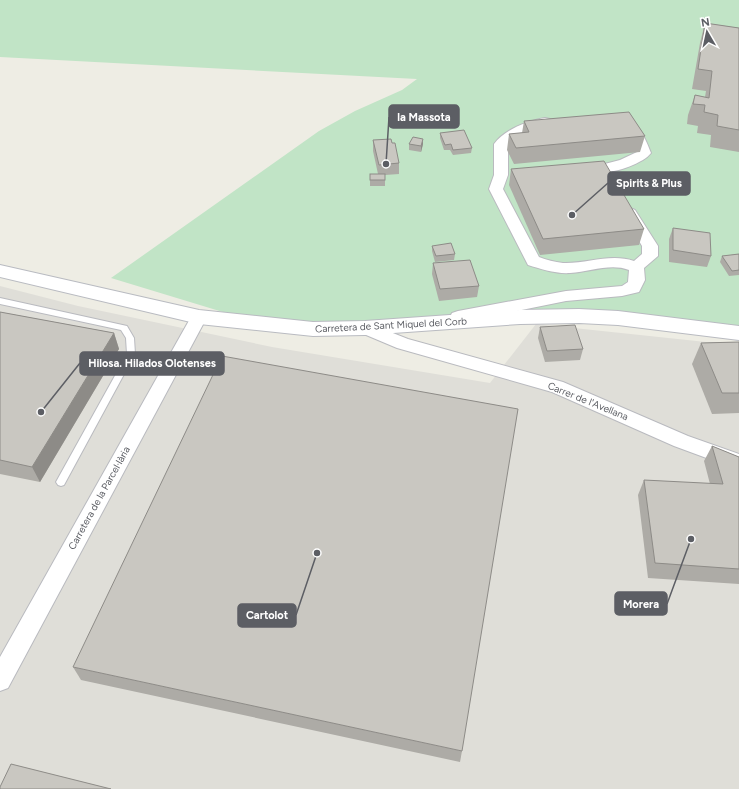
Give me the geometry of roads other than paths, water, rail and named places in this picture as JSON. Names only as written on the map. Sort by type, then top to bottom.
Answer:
[{"type":"street","points":[[422,325],[559,297],[622,291],[633,288],[637,282],[639,274],[636,267],[627,262],[613,262],[563,268],[533,261],[496,189],[507,175],[501,144],[510,136],[537,123],[557,120]]},
{"type":"street","points":[[600,172],[636,158],[644,153],[638,138],[627,124],[621,120]]},
{"type":"street","points":[[624,203],[650,246],[650,256],[636,267]]},
{"type":"street","name":"Carretera de Sant Miquel del Corb","points":[[0,271],[199,317],[312,329],[422,325],[520,317],[579,316],[618,318],[739,333]]},
{"type":"street","name":"Carretera de la Parcel·lària","points":[[0,680],[199,317]]},
{"type":"street","name":"Carrer de l'Avellana","points":[[365,328],[403,344],[557,386],[681,441],[739,462]]},
{"type":"lane","points":[[0,301],[124,328],[130,338],[131,354],[61,482]]},
{"type":"place","name":"la Massota","points":[[386,164]]},
{"type":"place","name":"Spirits & Plus","points":[[572,215]]},
{"type":"place","name":"Hilosa. Hilados Olotenses","points":[[41,412]]},
{"type":"place","name":"Morera","points":[[691,539]]},
{"type":"place","name":"Cartolot","points":[[317,553]]}]
